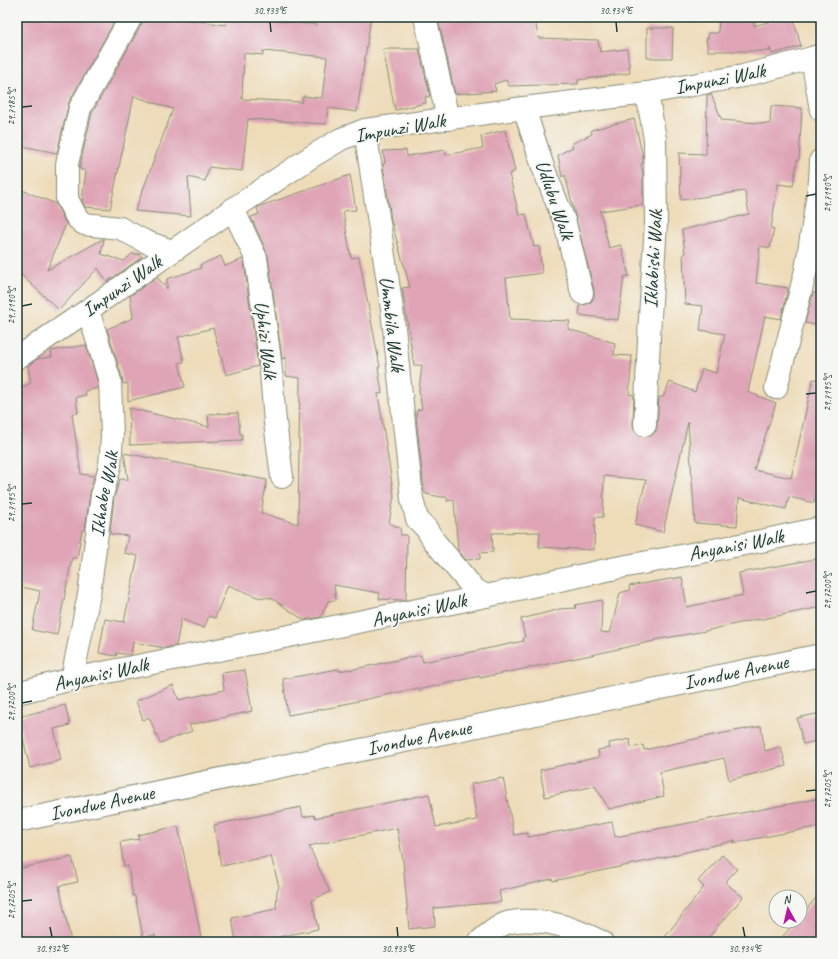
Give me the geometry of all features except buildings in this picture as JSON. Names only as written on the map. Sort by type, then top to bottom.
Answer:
[{"type":"street","points":[[131,17],[80,108],[67,164],[67,199],[77,218],[84,224],[120,228],[144,241],[172,252]]},
{"type":"street","points":[[425,17],[448,118]]},
{"type":"street","points":[[816,57],[821,110]]},
{"type":"street","name":"Impunzi Walk","points":[[17,358],[233,209],[317,154],[341,140],[365,130],[647,93],[743,76],[816,57]]},
{"type":"street","name":"Iklabishi Walk","points":[[645,426],[656,223],[655,140],[647,93]]},
{"type":"street","name":"Udlubu Walk","points":[[524,108],[543,168],[565,223],[582,293]]},
{"type":"street","name":"Ummbila Walk","points":[[365,130],[392,309],[412,499],[417,519],[426,528],[434,541],[474,589],[486,596]]},
{"type":"street","points":[[776,388],[806,270],[820,181],[821,160]]},
{"type":"street","name":"Uphizi Walk","points":[[233,209],[256,258],[270,360],[275,422],[282,477]]},
{"type":"street","name":"Ikhabe Walk","points":[[72,679],[89,594],[102,496],[110,466],[112,436],[110,381],[88,310]]},
{"type":"street","name":"Anyanisi Walk","points":[[17,693],[72,679],[297,635],[616,568],[761,541],[821,528]]},
{"type":"street","name":"Ivondwe Avenue","points":[[17,821],[821,655]]},
{"type":"street","points":[[479,942],[487,934],[504,924],[518,921],[532,921],[573,929],[602,942]]}]
